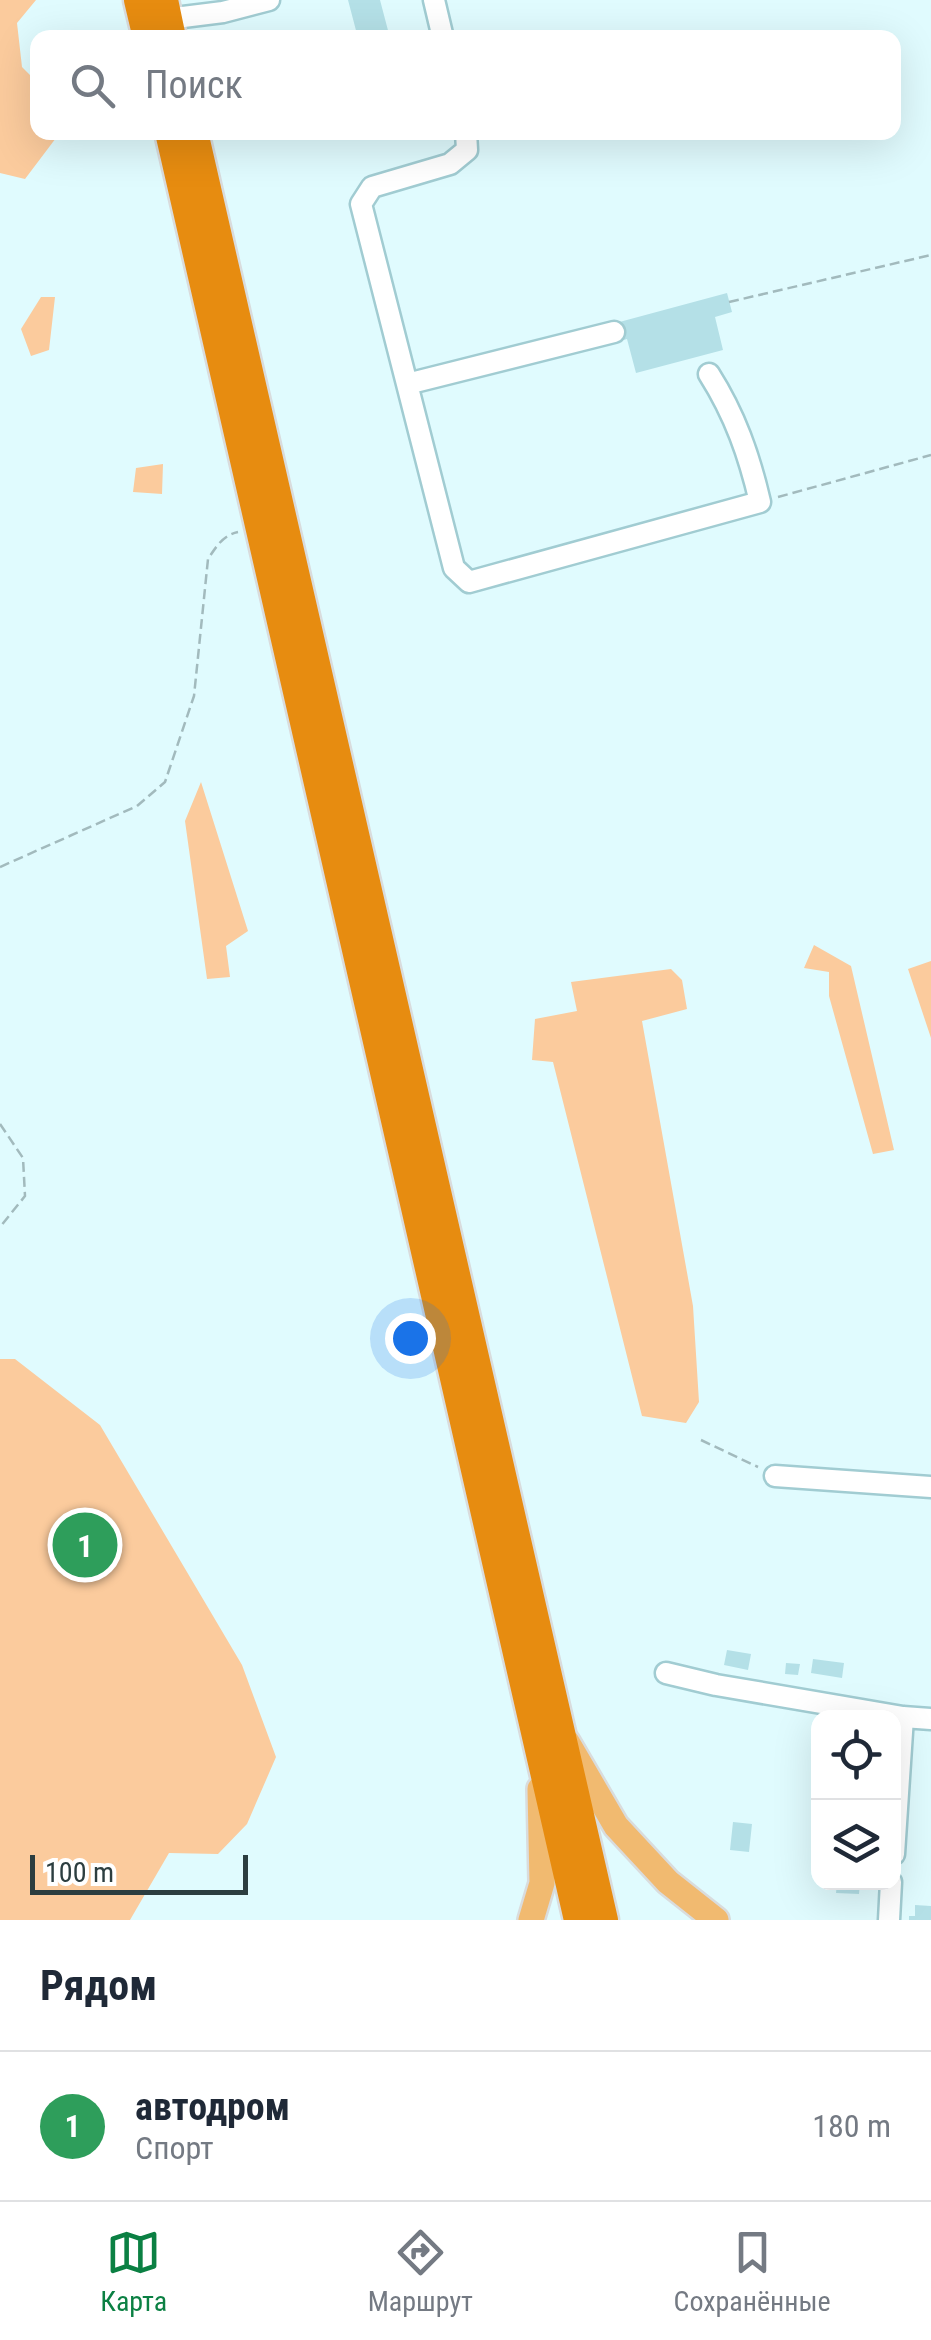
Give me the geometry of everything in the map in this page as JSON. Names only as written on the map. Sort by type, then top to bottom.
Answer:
[{"type":"highway","points":[[139,0],[162,23]]},
{"type":"highway","points":[[172,140],[550,1739],[603,1920]]},
{"type":"highway","points":[[195,140],[550,1739],[579,1920]]},
{"type":"main road","points":[[531,1920],[542,1884],[550,1739]]},
{"type":"main road","points":[[550,1739],[616,1826],[668,1882],[716,1920]]},
{"type":"street","points":[[162,23],[269,0]]},
{"type":"street","points":[[434,0],[441,30]]},
{"type":"street","points":[[466,140],[467,150],[450,164],[372,187],[361,204],[454,568],[468,582],[760,502],[748,452],[729,406],[709,374]]},
{"type":"street","points":[[407,384],[614,332]]},
{"type":"street","points":[[775,1476],[931,1486]]},
{"type":"street","points":[[666,1673],[716,1685],[931,1719]]},
{"type":"street","points":[[898,1800],[903,1717]]},
{"type":"street","points":[[889,1920],[891,1890]]},
{"type":"path","points":[[729,302],[931,255]]},
{"type":"path","points":[[760,502],[931,455]]},
{"type":"path","points":[[0,867],[137,806],[165,782],[194,696],[208,559],[230,533],[261,528]]},
{"type":"path","points":[[0,1124],[23,1158],[24,1196],[0,1227]]},
{"type":"path","points":[[701,1440],[775,1476]]},
{"type":"shaded area","points":[[0,0],[36,0],[17,23],[22,67],[30,75],[30,140],[54,140],[25,179],[0,173]]},
{"type":"shaded area","points":[[41,297],[55,297],[49,350],[31,356],[21,329]]},
{"type":"shaded area","points":[[163,464],[162,494],[133,492],[136,468]]},
{"type":"shaded area","points":[[201,782],[248,931],[226,946],[230,977],[207,979],[185,821]]},
{"type":"shaded area","points":[[814,945],[851,966],[894,1150],[873,1154],[829,996],[829,972],[804,968]]},
{"type":"shaded area","points":[[931,961],[931,1038],[908,969]]},
{"type":"shaded area","points":[[671,969],[682,980],[687,1009],[642,1021],[693,1306],[699,1402],[686,1423],[642,1416],[553,1062],[532,1060],[535,1019],[577,1011],[571,982]]},
{"type":"shaded area","points":[[0,1359],[15,1359],[100,1425],[242,1665],[276,1757],[247,1824],[218,1854],[169,1853],[130,1920],[0,1920]]},
{"type":"building","points":[[348,0],[380,0],[388,30],[356,30]]},
{"type":"building","points":[[727,293],[732,312],[715,317],[723,350],[636,373],[627,339],[617,342],[612,324]]},
{"type":"building","points":[[727,1650],[751,1654],[748,1670],[724,1665]]},
{"type":"building","points":[[813,1659],[844,1663],[842,1678],[811,1673]]},
{"type":"building","points":[[786,1663],[800,1664],[798,1675],[785,1674]]},
{"type":"building","points":[[733,1822],[752,1824],[749,1852],[730,1850]]},
{"type":"building","points":[[836,1890],[859,1890],[859,1894],[836,1893]]},
{"type":"building","points":[[915,1905],[931,1906],[931,1920],[909,1920],[909,1916],[915,1916]]},
{"type":"place","name":"автодром","points":[[85,1545]]}]
